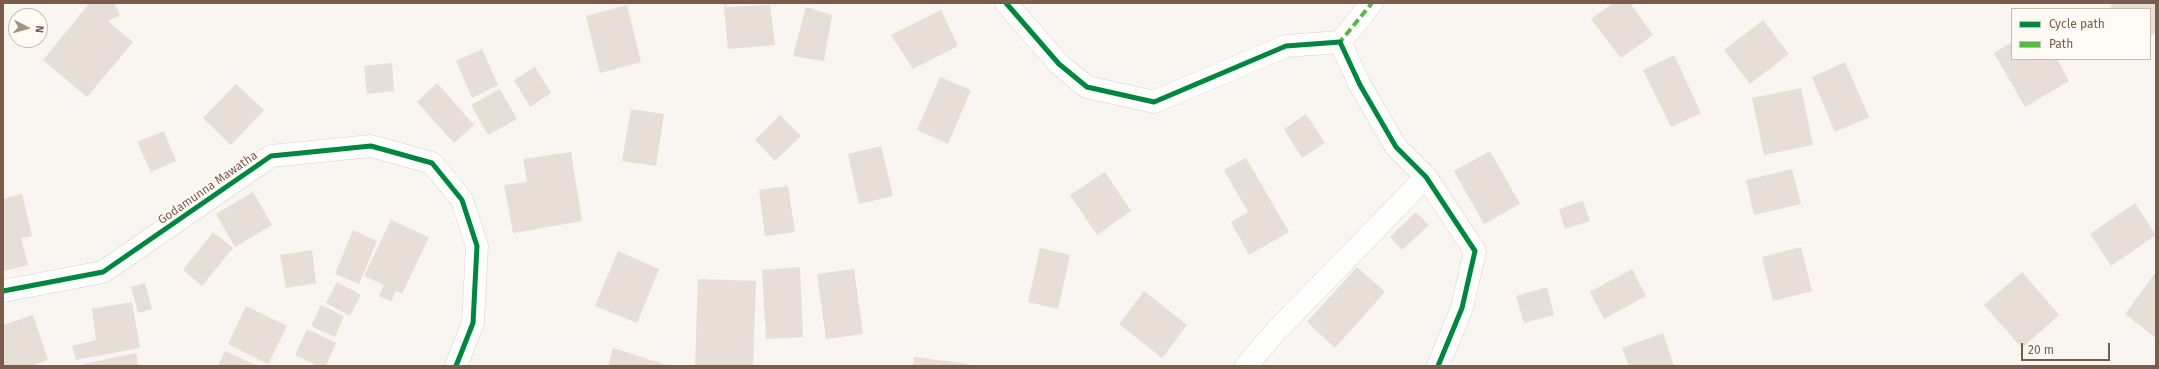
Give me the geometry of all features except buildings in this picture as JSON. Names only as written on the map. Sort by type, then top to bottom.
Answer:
[{"type":"street","points":[[1006,3],[1059,64],[1087,87],[1154,102],[1286,46],[1340,42],[1372,3]]},
{"type":"street","points":[[1340,42],[1360,85],[1396,147],[1426,177],[1474,251],[1462,308],[1438,366]]},
{"type":"street","name":"Godamunna Mawatha","points":[[3,291],[103,272],[271,156],[371,146],[432,163],[462,200],[477,246],[473,323],[456,366]]},
{"type":"street","points":[[1246,366],[1277,330],[1426,177]]},
{"type":"marked path","points":[[1337,42],[1340,42],[1372,3]]},
{"type":"cycle path","points":[[1006,3],[1059,64],[1087,87],[1154,102],[1286,46],[1340,42],[1360,85],[1396,147],[1426,177],[1475,251],[1462,308],[1438,366]]},
{"type":"cycle path","points":[[3,291],[103,272],[271,156],[371,146],[432,163],[462,200],[477,246],[473,323],[456,366]]}]
